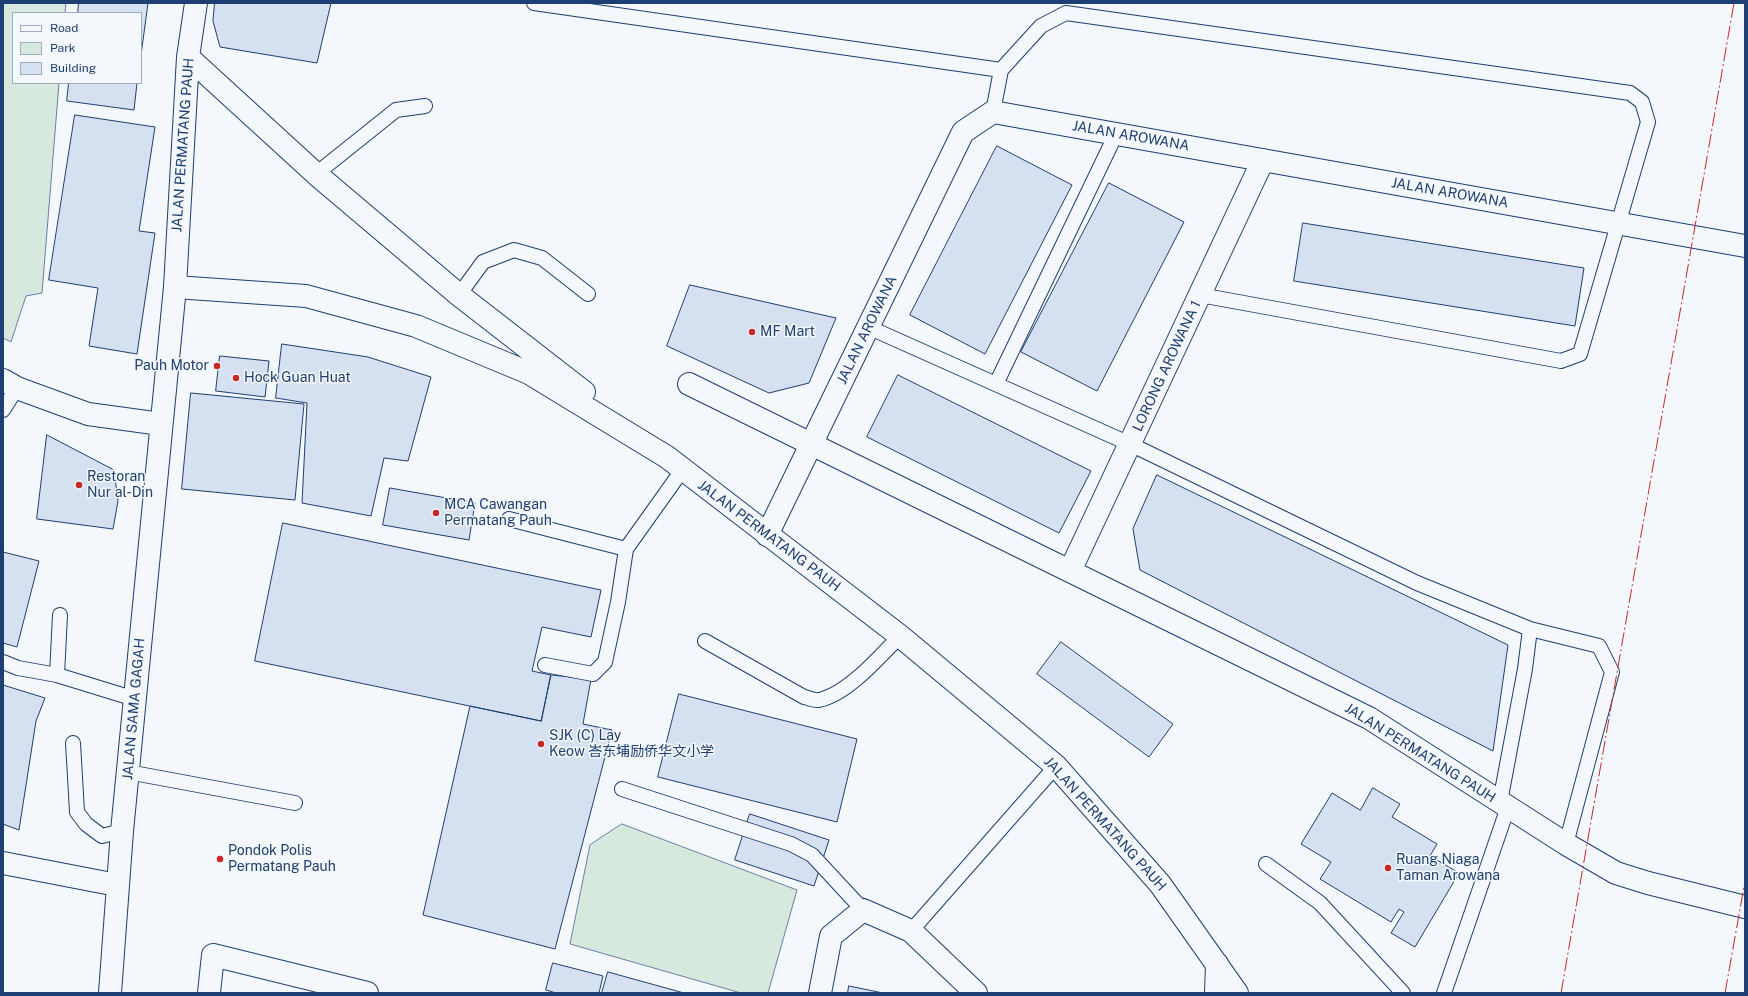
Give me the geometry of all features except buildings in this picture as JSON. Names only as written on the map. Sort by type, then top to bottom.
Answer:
[{"type":"street","name":"JALAN PERMATANG PAUH","points":[[161,424],[175,287],[188,57],[196,3]]},
{"type":"street","points":[[188,57],[316,174],[459,295],[675,463]]},
{"type":"street","name":"JALAN AROWANA","points":[[768,535],[963,132],[993,112],[1745,246]]},
{"type":"street","name":"LORONG AROWANA 1","points":[[1070,571],[1263,160]]},
{"type":"street","name":"JALAN PERMATANG PAUH","points":[[175,287],[306,296],[416,326],[529,373],[675,463],[900,636],[1056,766],[1160,884],[1237,993]]},
{"type":"street","points":[[10,384],[88,414],[161,424]]},
{"type":"street","name":"JALAN PERMATANG PAUH","points":[[689,384],[1369,718],[1566,844],[1616,873],[1648,883],[1745,906]]},
{"type":"street","name":"JALAN SAMA GAGAH","points":[[110,993],[117,885],[161,424]]},
{"type":"street","points":[[3,863],[117,885]]},
{"type":"street","points":[[820,993],[832,936],[863,910],[911,931],[971,991]]},
{"type":"street","points":[[209,993],[213,955],[345,990],[367,993]]},
{"type":"street","points":[[1216,993],[1217,964]]},
{"type":"lane","points":[[534,3],[1001,70]]},
{"type":"lane","points":[[993,112],[1001,70],[1041,26],[1066,13],[1630,93],[1642,102],[1648,122],[1634,164],[1619,224],[1580,354],[1561,361],[1200,295]]},
{"type":"lane","points":[[316,174],[396,110],[425,106]]},
{"type":"lane","points":[[996,384],[1116,134]]},
{"type":"lane","points":[[459,295],[483,262],[514,250],[542,258],[588,294]]},
{"type":"lane","points":[[868,327],[1130,444],[1417,583],[1530,629],[1598,646],[1612,672],[1566,844]]},
{"type":"lane","points":[[3,410],[10,384]]},
{"type":"lane","points":[[544,664],[593,674],[604,662],[618,602],[626,549],[675,463]]},
{"type":"lane","points":[[509,519],[626,549]]},
{"type":"lane","points":[[57,675],[60,615]]},
{"type":"lane","points":[[1444,993],[1504,804],[1530,629]]},
{"type":"lane","points":[[705,641],[804,697],[818,700],[830,696],[856,679],[900,636]]},
{"type":"lane","points":[[3,662],[18,668],[57,675],[135,699]]},
{"type":"lane","points":[[73,743],[77,812],[86,824],[102,836],[122,831]]},
{"type":"lane","points":[[911,931],[1056,766]]},
{"type":"lane","points":[[128,772],[295,803]]},
{"type":"lane","points":[[622,789],[791,844],[812,855],[863,910]]},
{"type":"lane","points":[[1266,864],[1320,903],[1403,993]]},
{"type":"green space","points":[[3,3],[66,3],[65,12],[12,12],[12,84],[59,84],[42,293],[26,296],[11,342],[3,338]]},
{"type":"green space","points":[[622,824],[797,890],[768,993],[741,993],[570,944],[590,845]]},
{"type":"power","points":[[1561,993],[1734,3]]},
{"type":"power","points":[[1725,993],[1745,881]]},
{"type":"place","name":"MF Mart","points":[[752,332]]},
{"type":"place","name":"Pauh Motor","points":[[217,366]]},
{"type":"place","name":"Hock Guan Huat","points":[[236,378]]},
{"type":"place","name":"Restoran Nur al-Din","points":[[79,485]]},
{"type":"place","name":"MCA Cawangan Permatang Pauh","points":[[436,513]]},
{"type":"place","name":"SJK (C) Lay Keow 峇东埔励侨华文小学","points":[[541,744]]},
{"type":"place","name":"Pondok Polis Permatang Pauh","points":[[220,859]]},
{"type":"place","name":"Ruang Niaga Taman Arowana","points":[[1388,868]]}]
